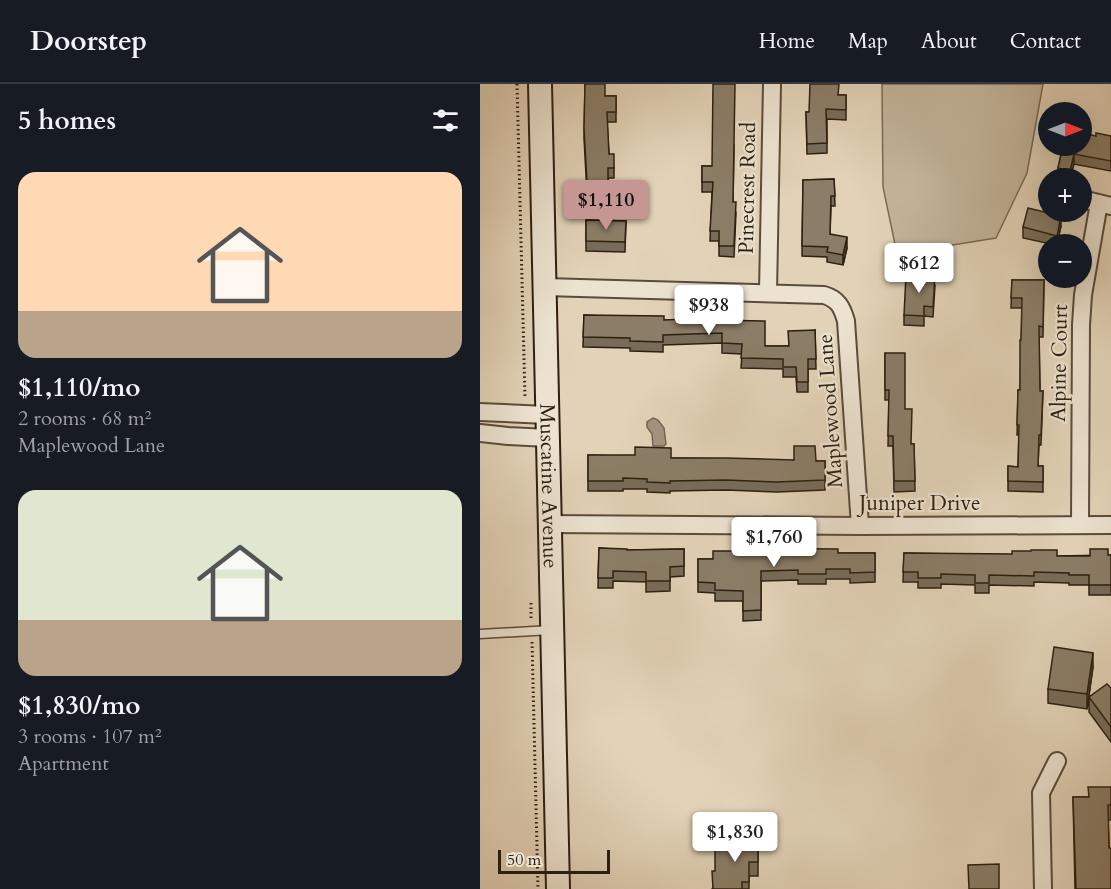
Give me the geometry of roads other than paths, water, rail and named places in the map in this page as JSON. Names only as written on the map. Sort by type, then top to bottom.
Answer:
[{"type":"main road","name":"Muscatine Avenue","points":[[540,84],[545,287],[540,423],[549,524],[542,631],[558,889]]},
{"type":"street","name":"Pinecrest Road","points":[[768,292],[772,84]]},
{"type":"street","name":"Alpine Court","points":[[1080,524],[1083,295],[1105,205]]},
{"type":"street","name":"Maplewood Lane","points":[[545,287],[768,292],[832,297],[843,311],[848,332],[860,526]]},
{"type":"street","points":[[480,412],[540,423]]},
{"type":"street","points":[[480,433],[508,436],[540,423]]},
{"type":"street","name":"Juniper Drive","points":[[549,524],[1111,525]]},
{"type":"street","points":[[1043,889],[1041,793],[1057,761]]},
{"type":"lane","points":[[480,634],[542,631]]}]
